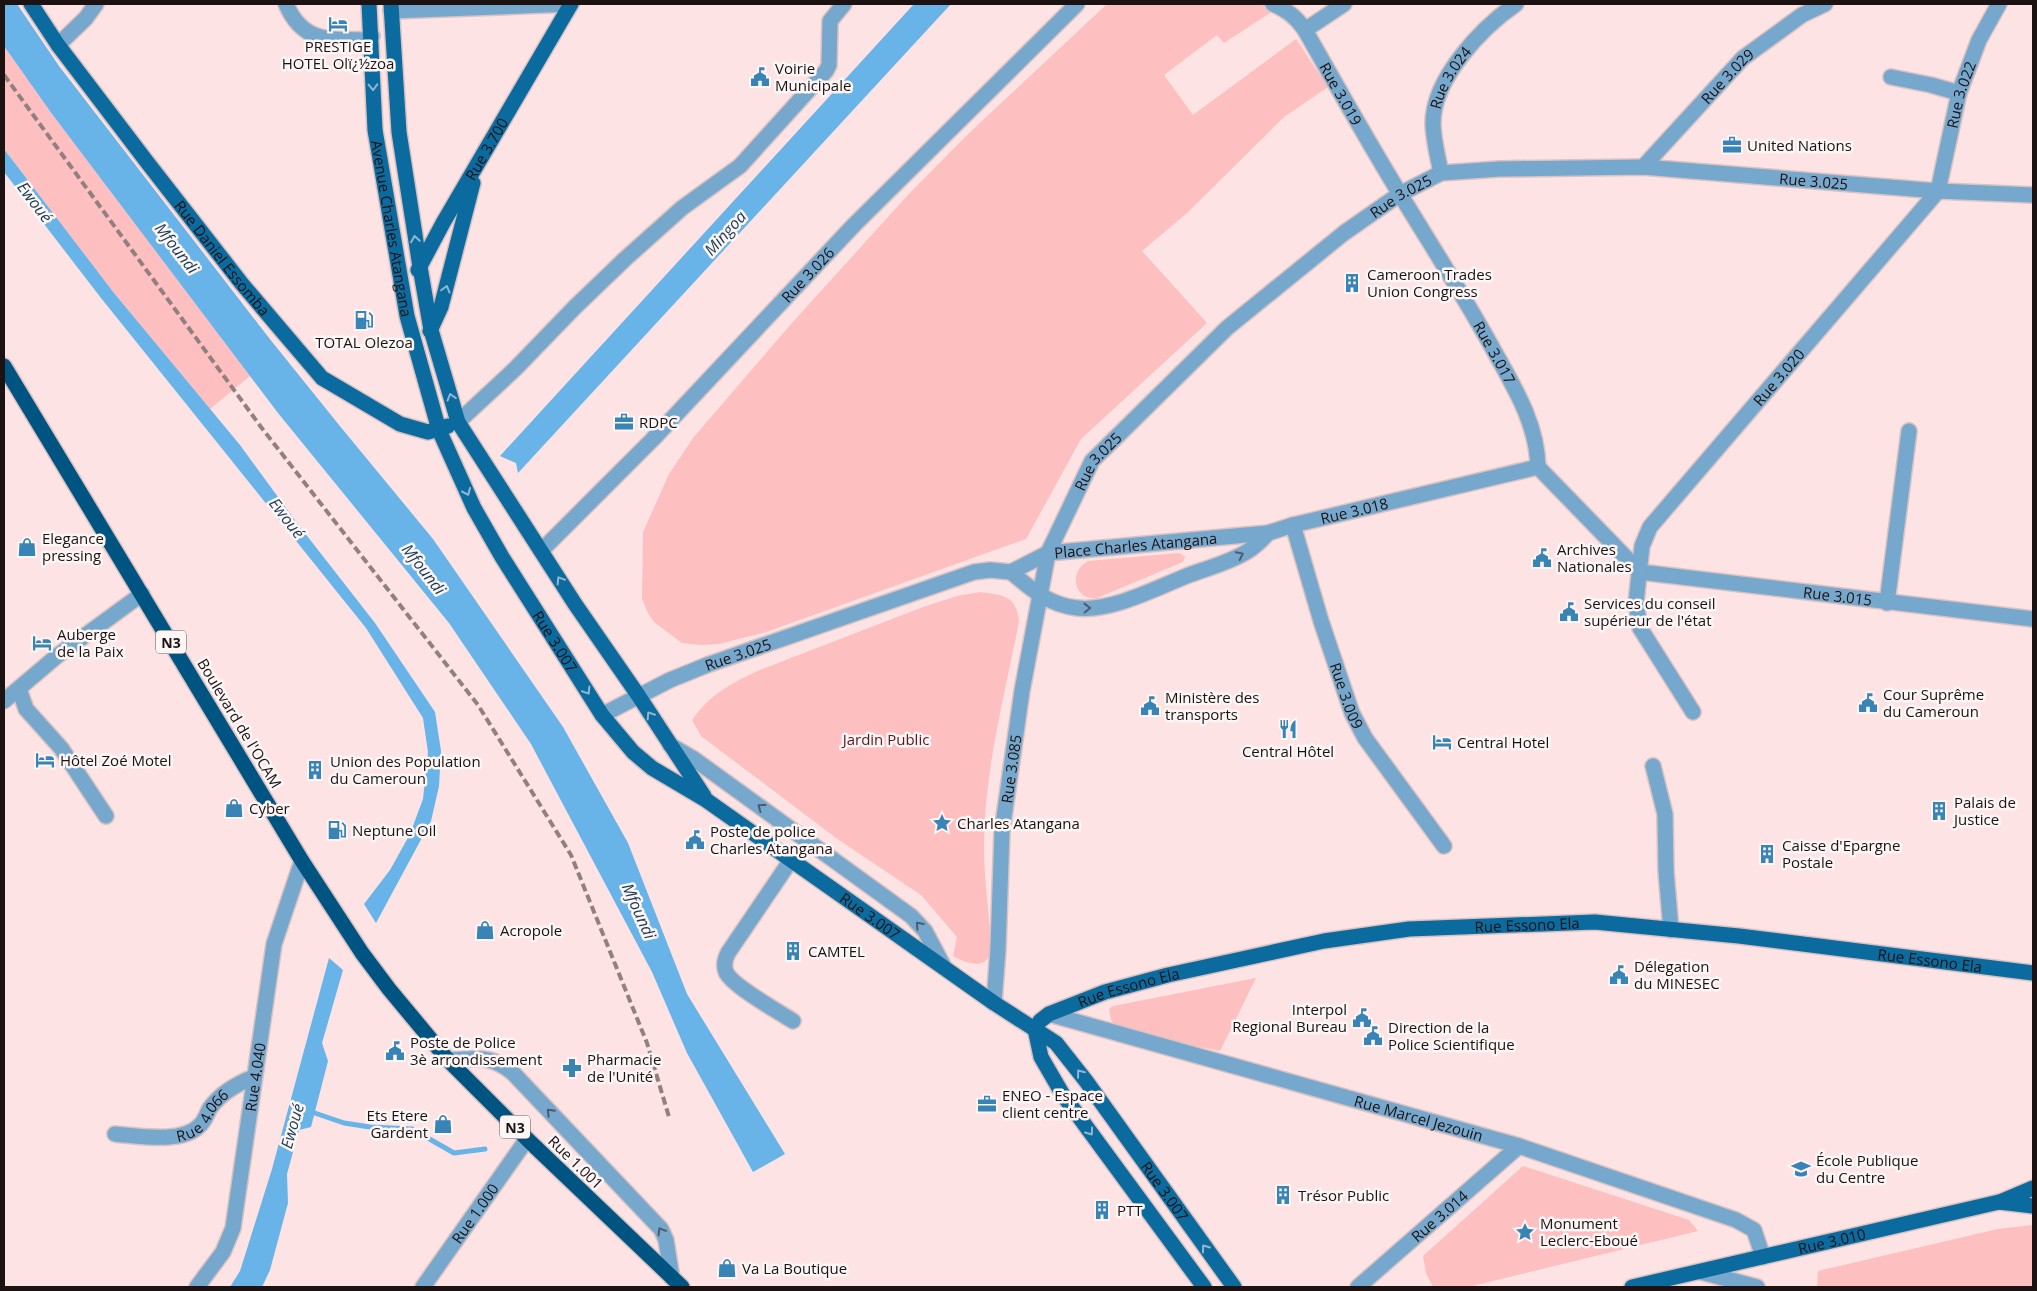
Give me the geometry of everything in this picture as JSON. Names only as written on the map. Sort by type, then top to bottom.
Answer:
[{"type":"highway","name":"Boulevard de l'OCAM","points":[[4,366],[302,861],[338,917]]},
{"type":"highway","name":"Rue 1.001","points":[[338,917],[388,989],[448,1060],[527,1139],[677,1282]]},
{"type":"main road","name":"Rue Daniel Essomba","points":[[31,4],[58,45],[242,284],[322,378],[400,424],[428,432],[439,430],[462,419]]},
{"type":"main road","name":"Avenue Charles Atangana","points":[[369,4],[375,130],[402,294],[414,346],[439,430],[446,447]]},
{"type":"main road","name":"Rue 3.700","points":[[402,294],[420,267],[443,223],[571,4]]},
{"type":"main road","name":"Avenue Charles Atangana","points":[[391,8],[399,132],[431,330],[470,442]]},
{"type":"main road","points":[[414,346],[431,330],[441,307],[477,166]]},
{"type":"main road","name":"Rue 3.007","points":[[470,442],[706,800]]},
{"type":"main road","name":"Rue 3.007","points":[[446,447],[474,508],[498,548],[602,715],[633,752],[652,768],[706,800],[994,1003],[1056,1043],[1086,1081],[1234,1287]]},
{"type":"main road","name":"Rue Essono Ela","points":[[1035,1029],[1040,1021],[1049,1014],[1105,992],[1168,975],[1324,941],[1408,928],[1595,922],[1739,936],[2033,973]]},
{"type":"main road","name":"Rue 3.007","points":[[1035,1029],[1041,1057],[1063,1095],[1204,1287]]},
{"type":"main road","points":[[1999,1202],[2033,1188]]},
{"type":"main road","name":"Rue 3.010","points":[[1632,1287],[1999,1202],[2033,1206]]},
{"type":"street","points":[[58,45],[86,18],[96,4]]},
{"type":"street","points":[[286,4],[306,32],[313,35],[334,39],[368,40],[372,36]]},
{"type":"street","points":[[391,8],[571,4]]},
{"type":"street","points":[[462,419],[625,259],[682,208],[740,166],[826,71],[829,65],[830,21],[844,4]]},
{"type":"street","name":"Rue 3.026","points":[[541,551],[652,440],[854,225],[1077,4]]},
{"type":"street","name":"Rue 3.019","points":[[1273,4],[1285,9],[1296,18],[1305,30],[1400,194]]},
{"type":"street","points":[[1305,30],[1344,4]]},
{"type":"street","name":"Rue 3.024","points":[[1441,173],[1433,123],[1440,91],[1465,49],[1502,13],[1516,4]]},
{"type":"street","name":"Rue 3.029","points":[[1643,167],[1743,58],[1802,15],[1825,4]]},
{"type":"street","name":"Rue 3.022","points":[[1938,191],[1959,93],[1979,40],[1999,4]]},
{"type":"street","points":[[1891,78],[1931,84],[1959,93]]},
{"type":"street","name":"Rue 3.025","points":[[1048,553],[1092,461],[1227,328],[1329,244],[1400,194],[1441,173],[1499,169],[1643,167],[1938,191],[2033,195]]},
{"type":"street","name":"Rue 3.020","points":[[1640,572],[1642,546],[1650,527],[1938,191]]},
{"type":"street","name":"Rue 3.017","points":[[1400,194],[1471,309],[1522,402],[1533,428],[1538,448],[1538,468]]},
{"type":"street","points":[[1887,603],[1909,431]]},
{"type":"street","points":[[1538,468],[1640,572],[1636,603],[1640,628],[1693,712]]},
{"type":"street","name":"Rue 3.018","points":[[1041,596],[1060,605],[1075,608],[1089,609],[1105,606],[1233,558],[1260,542],[1268,532],[1538,468]]},
{"type":"street","name":"Rue 3.009","points":[[1293,525],[1321,621],[1352,712],[1370,745],[1444,846]]},
{"type":"street","name":"Place Charles Atangana","points":[[1041,596],[1048,553],[1268,532]]},
{"type":"street","points":[[1041,596],[1011,572],[1048,553]]},
{"type":"street","name":"Rue 3.025","points":[[602,715],[670,680],[716,662],[974,572],[990,570],[1011,572]]},
{"type":"street","name":"Rue 3.015","points":[[1640,572],[2033,619]]},
{"type":"street","points":[[4,701],[57,656],[142,594]]},
{"type":"street","name":"Rue 3.085","points":[[994,1003],[1002,831],[1022,691],[1041,596]]},
{"type":"street","points":[[19,689],[26,709],[61,748],[106,816]]},
{"type":"street","points":[[670,745],[694,759],[911,916],[925,931],[944,967]]},
{"type":"street","points":[[1653,766],[1666,814],[1666,871],[1671,930]]},
{"type":"street","points":[[792,860],[728,952],[724,964],[726,974],[750,994],[793,1021]]},
{"type":"street","name":"Rue 4.040","points":[[197,1287],[223,1252],[233,1228],[238,1203],[254,1077],[262,1038],[274,944],[302,861]]},
{"type":"street","name":"Rue Marcel Jezouin","points":[[1049,1014],[1519,1146],[1736,1220],[1754,1230],[1763,1257]]},
{"type":"street","points":[[448,1060],[487,1059],[502,1064],[513,1074],[661,1229],[666,1240],[677,1282]]},
{"type":"street","name":"Rue 4.066","points":[[115,1134],[157,1137],[185,1135],[200,1125],[210,1109],[226,1092],[254,1077]]},
{"type":"street","name":"Rue 1.000","points":[[423,1287],[527,1139]]},
{"type":"street","name":"Rue 3.014","points":[[1358,1287],[1519,1146]]},
{"type":"street","points":[[1701,1272],[1757,1287]]},
{"type":"green space","points":[[1107,4],[1260,4],[1270,7],[1270,13],[1224,43],[1217,35],[1164,75],[1193,115],[1296,39],[1328,87],[1284,117],[1187,213],[1142,251],[1207,323],[1081,439],[1026,539],[766,632],[719,644],[682,643],[654,622],[642,599],[643,532],[669,474],[693,438],[792,323],[907,196],[966,136]]},
{"type":"green space","points":[[4,46],[52,114],[250,376],[210,409],[114,293],[4,149]]},
{"type":"green space","points":[[1179,553],[1185,557],[1183,562],[1097,598],[1089,598],[1083,595],[1076,585],[1078,572],[1088,561]]},
{"type":"green space","name":"Jardin Public","points":[[980,592],[1007,598],[1015,606],[1019,621],[991,761],[985,818],[984,859],[991,952],[984,962],[974,964],[953,956],[957,937],[921,895],[836,838],[701,736],[692,720],[706,703],[722,690],[760,670],[923,607],[957,596]]},
{"type":"green space","points":[[1256,978],[1220,1051],[1150,1037],[1117,1028],[1111,1020],[1109,1009],[1113,1006]]},
{"type":"green space","points":[[1523,1166],[1689,1220],[1698,1231],[1468,1287],[1433,1287],[1426,1273],[1423,1256]]},
{"type":"green space","points":[[2033,1225],[2033,1287],[1817,1286],[1818,1271],[1998,1229]]},
{"type":"water","name":"Mfoundi","points":[[4,4],[17,4],[59,66],[269,338],[433,539],[563,727],[628,843],[687,994],[785,1154],[753,1172],[687,1053],[652,972],[531,744],[449,623],[278,413],[52,114],[4,46]]},
{"type":"water","name":"Mingoa","points":[[914,4],[951,4],[518,473],[516,463],[500,456]]},
{"type":"water","name":"Ewoué","points":[[4,149],[114,293],[240,445],[297,523],[375,623],[435,712],[441,751],[439,786],[431,821],[376,923],[364,904],[390,870],[410,834],[423,799],[428,752],[423,718],[366,628],[101,298],[4,172]]},
{"type":"water","name":"Ewoué","points":[[329,958],[343,970],[322,1043],[328,1061],[311,1127],[299,1130],[287,1174],[288,1203],[270,1270],[262,1287],[230,1287],[240,1271],[272,1169]]},
{"type":"waterway","name":"Ewoué","points":[[309,1111],[344,1123],[370,1127],[412,1129],[454,1153],[485,1149]]},
{"type":"railway","points":[[4,75],[261,427],[478,705],[571,855],[647,1043],[669,1117]]},
{"type":"place","name":"PRESTIGE HOTEL Olï¿½zoa","points":[[338,24]]},
{"type":"place","name":"Voirie Municipale","points":[[760,77]]},
{"type":"place","name":"United Nations","points":[[1732,145]]},
{"type":"place","name":"Cameroon Trades Union Congress","points":[[1352,283]]},
{"type":"place","name":"TOTAL Olezoa","points":[[364,320]]},
{"type":"place","name":"RDPC","points":[[624,422]]},
{"type":"place","name":"Elegance pressing","points":[[27,547]]},
{"type":"place","name":"Archives Nationales","points":[[1542,558]]},
{"type":"place","name":"Services du conseil supérieur de l'état","points":[[1569,612]]},
{"type":"place","name":"Auberge de la Paix","points":[[42,643]]},
{"type":"place","name":"Cour Suprême du Cameroun","points":[[1868,703]]},
{"type":"place","name":"Ministère des transports","points":[[1150,706]]},
{"type":"place","name":"Central Hôtel","points":[[1288,729]]},
{"type":"place","name":"Central Hotel","points":[[1442,742]]},
{"type":"place","name":"Hôtel Zoé Motel","points":[[45,760]]},
{"type":"place","name":"Union des Population du Cameroun","points":[[315,770]]},
{"type":"place","name":"Cyber","points":[[234,808]]},
{"type":"place","name":"Palais de Justice","points":[[1939,811]]},
{"type":"place","name":"Charles Atangana","points":[[942,823]]},
{"type":"place","name":"Neptune Oil","points":[[337,830]]},
{"type":"place","name":"Poste de police Charles Atangana","points":[[695,840]]},
{"type":"place","name":"Caisse d'Epargne Postale","points":[[1767,854]]},
{"type":"place","name":"Acropole","points":[[485,930]]},
{"type":"place","name":"CAMTEL","points":[[793,951]]},
{"type":"place","name":"Délegation du MINESEC","points":[[1619,975]]},
{"type":"place","name":"Interpol Regional Bureau","points":[[1362,1018]]},
{"type":"place","name":"Direction de la Police Scientifique","points":[[1373,1036]]},
{"type":"place","name":"Poste de Police 3è arrondissement","points":[[395,1051]]},
{"type":"place","name":"Pharmacie de l'Unité","points":[[572,1068]]},
{"type":"place","name":"ENEO - Espace client centre","points":[[987,1104]]},
{"type":"place","name":"Ets Etere Gardent","points":[[443,1124]]},
{"type":"place","name":"École Publique du Centre","points":[[1801,1169]]},
{"type":"place","name":"Trésor Public","points":[[1283,1195]]},
{"type":"place","name":"PTT","points":[[1102,1210]]},
{"type":"place","name":"Monument Leclerc-Eboué","points":[[1525,1232]]},
{"type":"place","name":"Va La Boutique","points":[[727,1268]]}]
